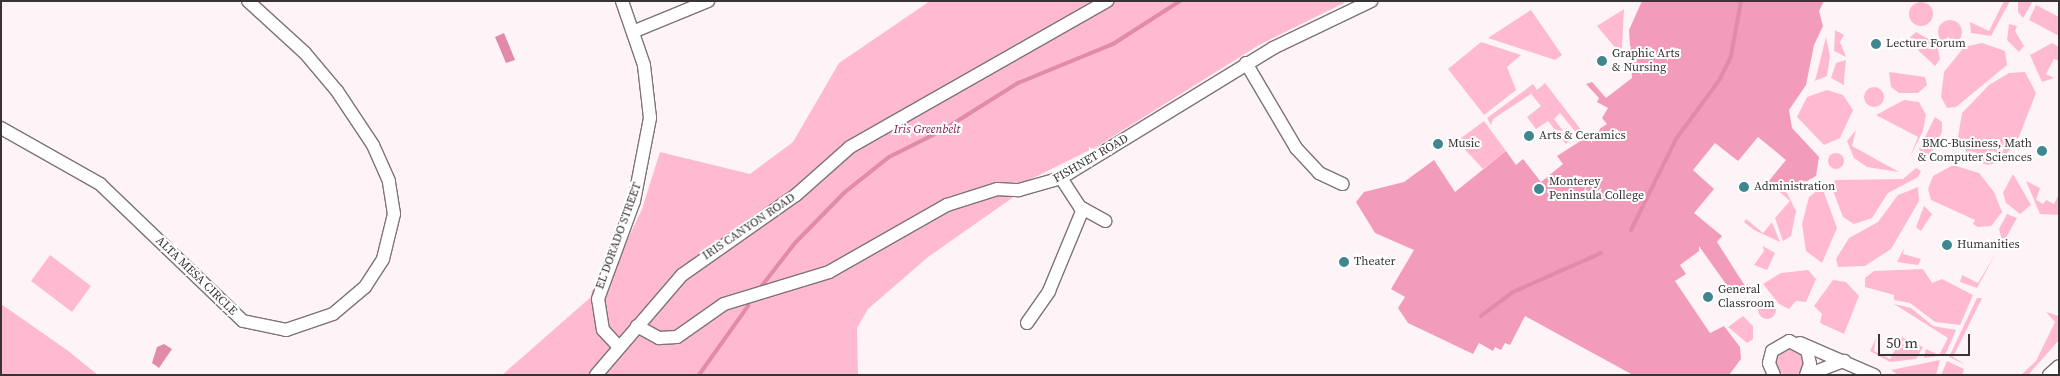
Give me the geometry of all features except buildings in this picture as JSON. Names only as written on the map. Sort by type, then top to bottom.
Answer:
[{"type":"street","name":"ALTA MESA CIRCLE","points":[[1,128],[100,184],[243,321],[286,330],[333,314],[354,298],[383,259],[394,214],[389,182],[373,145],[337,91],[305,53],[248,1]]},
{"type":"street","name":"EL DORADO STREET","points":[[619,347],[603,330],[598,299],[645,160],[648,94],[635,31],[622,1]]},
{"type":"street","points":[[635,31],[708,1]]},
{"type":"street","name":"IRIS CANYON ROAD","points":[[596,375],[682,275],[796,195],[850,147],[1107,1]]},
{"type":"street","name":"FISHNET ROAD","points":[[637,326],[659,338],[677,337],[724,304],[829,272],[947,204],[997,189],[1019,190],[1061,178],[1246,64],[1371,1]]},
{"type":"street","points":[[1246,64],[1296,148],[1319,173],[1343,184]]},
{"type":"street","points":[[1061,178],[1068,194],[1083,209],[1105,221]]},
{"type":"street","points":[[1027,324],[1049,291],[1083,209]]},
{"type":"street","points":[[1774,375],[1769,364],[1772,351],[1783,342],[1796,342],[1844,360],[1874,375]]},
{"type":"street","points":[[1796,342],[1810,357],[1806,375]]},
{"type":"street","points":[[1806,375],[1844,360]]},
{"type":"street","points":[[2049,375],[2059,366]]},
{"type":"green space","name":"Iris Greenbelt","points":[[930,1],[1348,1],[1259,45],[1096,147],[1025,182],[1015,196],[928,257],[868,309],[857,328],[858,375],[502,375],[591,297],[592,290],[604,289],[642,209],[660,152],[750,174],[793,142],[839,63]]},
{"type":"green space","points":[[2004,1],[2010,1],[1991,36],[1971,33],[1970,22],[1989,31]]},
{"type":"green space","points":[[2018,1],[2033,1],[2023,18],[2018,12]]},
{"type":"green space","points":[[1921,2],[1930,5],[1933,14],[1930,23],[1921,26],[1912,23],[1909,14],[1912,5]]},
{"type":"green space","points":[[2036,5],[2059,17],[2059,36],[2029,20]]},
{"type":"green space","points":[[1624,9],[1622,48],[1618,51],[1597,26]]},
{"type":"green space","points":[[1531,10],[1562,55],[1555,60],[1488,38]]},
{"type":"green space","points":[[1950,20],[1958,24],[1962,32],[1958,40],[1950,44],[1942,40],[1938,32],[1942,24]]},
{"type":"green space","points":[[2009,24],[2017,26],[2015,31],[2024,46],[2019,52],[2007,40]]},
{"type":"green space","points":[[1835,30],[1844,35],[1840,42],[1846,57],[1834,51]]},
{"type":"green space","points":[[1916,32],[1937,44],[1940,59],[1935,66],[1907,40]]},
{"type":"green space","points":[[1826,37],[1830,56],[1827,76],[1815,81]]},
{"type":"green space","points":[[1481,42],[1521,55],[1507,67],[1516,90],[1484,115],[1448,69]]},
{"type":"green space","points":[[1982,43],[2005,51],[2007,65],[1956,107],[1947,108],[1941,97],[1944,72],[1964,47]]},
{"type":"green space","points":[[2052,43],[2059,47],[2059,61],[2054,59],[2046,74],[2054,78],[2042,82],[2030,55]]},
{"type":"green space","points":[[1846,60],[1844,85],[1831,78],[1836,63]]},
{"type":"green space","points":[[1889,72],[1925,77],[1927,85],[1918,93],[1899,93],[1891,87]]},
{"type":"green space","points":[[2025,72],[2036,93],[2017,142],[1999,162],[1988,165],[1971,160],[1958,137],[1962,113],[1989,85],[2009,73]]},
{"type":"green space","points":[[1545,83],[1582,131],[1578,135],[1560,113],[1554,119],[1570,140],[1566,144],[1548,121],[1536,129],[1527,117],[1541,106],[1531,94],[1493,119],[1491,125],[1487,118],[1533,84],[1537,90]]},
{"type":"green space","points":[[1874,87],[1881,90],[1884,97],[1881,104],[1874,107],[1867,104],[1864,97],[1867,90]]},
{"type":"green space","points":[[1827,90],[1843,95],[1853,110],[1840,138],[1824,145],[1797,117],[1807,97]]},
{"type":"green space","points":[[1904,100],[1919,102],[1926,115],[1923,131],[1910,157],[1918,137],[1876,115]]},
{"type":"green space","points":[[1935,117],[1942,122],[1942,132],[1930,156],[1922,160],[1917,153]]},
{"type":"green space","points":[[1484,121],[1506,151],[1483,169],[1457,141]]},
{"type":"green space","points":[[1856,130],[1852,146],[1899,172],[1867,167],[1854,158],[1847,141]]},
{"type":"green space","points":[[1833,153],[1839,153],[1844,158],[1842,167],[1833,169],[1828,164],[1828,158]]},
{"type":"green space","points":[[1953,165],[1979,173],[1994,192],[2002,212],[1991,226],[1978,227],[1973,224],[1975,220],[1931,200],[1928,189],[1933,176]]},
{"type":"green space","points":[[1916,168],[1921,171],[1918,177],[1888,193],[1872,218],[1854,224],[1843,217],[1832,188],[1835,180],[1903,179]]},
{"type":"green space","points":[[2013,174],[2031,205],[2020,214],[2006,203],[2003,193]]},
{"type":"green space","points":[[2026,181],[2040,188],[2036,200],[2043,204],[2046,200],[2054,204],[2059,194],[2059,215],[2040,214]]},
{"type":"green space","points":[[1773,186],[1787,193],[1796,211],[1791,236],[1783,241],[1775,218],[1790,201]]},
{"type":"green space","points":[[1822,187],[1837,228],[1822,263],[1806,251],[1802,224],[1809,197]]},
{"type":"green space","points":[[1918,187],[1919,201],[1891,249],[1865,266],[1838,267],[1836,259],[1849,238],[1878,222],[1898,195]]},
{"type":"green space","points":[[1924,206],[1932,214],[1921,231],[1916,227]]},
{"type":"green space","points":[[2007,214],[2017,218],[2003,243],[1999,229]]},
{"type":"green space","points":[[1746,219],[1763,233],[1772,222],[1780,242],[1754,230],[1744,222]]},
{"type":"green space","points":[[1763,246],[1775,253],[1767,270],[1754,265],[1764,251]]},
{"type":"green space","points":[[1904,248],[1903,254],[1921,259],[1918,265],[1897,262]]},
{"type":"green space","points":[[1996,253],[1977,288],[1960,282],[1962,275],[1978,283]]},
{"type":"green space","points":[[50,255],[91,286],[72,312],[31,281]]},
{"type":"green space","points":[[1923,269],[1932,283],[1942,279],[1973,295],[1960,325],[1935,322],[1910,303],[1894,300],[1894,295],[1865,287],[1865,278],[1874,271]]},
{"type":"green space","points":[[1808,270],[1816,279],[1806,302],[1796,301],[1789,309],[1779,304],[1763,284],[1781,273]]},
{"type":"green space","points":[[1833,280],[1846,282],[1859,296],[1844,334],[1820,323],[1822,314],[1814,306]]},
{"type":"green space","points":[[1977,298],[1982,298],[1953,357],[1966,365],[1949,357]]},
{"type":"green space","points":[[1763,301],[1771,301],[1776,306],[1774,317],[1763,319],[1758,314],[1758,306]]},
{"type":"green space","points":[[1,304],[67,350],[98,375],[1,375]]},
{"type":"green space","points":[[1894,304],[1911,308],[1933,326],[1956,330],[1945,355],[1924,358],[1926,349],[1939,355],[1948,338]]},
{"type":"green space","points":[[2046,312],[2059,316],[2059,340],[2029,374],[2021,375],[2036,361],[2055,322]]},
{"type":"green space","points":[[1743,316],[1753,326],[1753,339],[1747,343],[1728,327]]},
{"type":"green space","points":[[1902,337],[1923,347],[1916,359],[1890,362],[1870,351],[1876,338],[1874,351],[1890,359]]},
{"type":"green space","points":[[1790,348],[1800,352],[1804,362],[1800,372],[1790,376],[1780,372],[1776,362],[1780,352]]},
{"type":"green space","points":[[1940,360],[1936,375],[1898,375],[1891,370]]},
{"type":"green space","points":[[1947,361],[1964,369],[1962,375],[1941,375]]},
{"type":"shaded area","points":[[1642,1],[1824,1],[1819,11],[1823,26],[1814,45],[1806,85],[1789,110],[1792,128],[1819,157],[1816,176],[1798,186],[1768,182],[1786,160],[1758,137],[1738,161],[1715,143],[1693,170],[1714,189],[1694,213],[1722,236],[1717,242],[1745,286],[1733,294],[1699,246],[1699,251],[1680,265],[1686,274],[1675,281],[1710,333],[1724,326],[1740,347],[1741,359],[1729,375],[1633,375],[1525,316],[1510,345],[1505,343],[1501,350],[1495,347],[1493,351],[1479,343],[1473,354],[1408,323],[1398,308],[1405,297],[1391,289],[1414,250],[1375,233],[1356,202],[1364,192],[1404,182],[1434,160],[1455,192],[1506,151],[1516,165],[1523,159],[1541,182],[1563,164],[1557,156],[1607,124],[1602,118],[1608,108],[1597,102],[1599,98],[1586,84],[1592,82],[1606,98],[1632,78],[1629,30]]},
{"type":"shaded area","points":[[504,33],[515,60],[506,63],[495,37]]},
{"type":"shaded area","points":[[164,344],[172,349],[159,368],[152,363],[157,347]]},
{"type":"waterway","points":[[760,288],[795,243],[845,192],[889,157],[943,130],[1018,83],[1113,44],[1180,1]]},
{"type":"waterway","points":[[1631,230],[1676,139],[1720,79],[1731,56],[1741,1]]},
{"type":"waterway","points":[[1481,316],[1513,292],[1601,253]]},
{"type":"waterway","points":[[699,375],[748,306]]},
{"type":"place","name":"Lecture Forum","points":[[1876,44]]},
{"type":"place","name":"Graphic Arts & Nursing","points":[[1602,61]]},
{"type":"place","name":"Arts & Ceramics","points":[[1529,136]]},
{"type":"place","name":"Music","points":[[1438,144]]},
{"type":"place","name":"BMC-Business, Math & Computer Sciences","points":[[2042,151]]},
{"type":"place","name":"Administration","points":[[1744,187]]},
{"type":"place","name":"Monterey Peninsula College","points":[[1539,189]]},
{"type":"place","name":"Humanities","points":[[1947,245]]},
{"type":"place","name":"Theater","points":[[1344,262]]},
{"type":"place","name":"General Classroom","points":[[1708,297]]}]
